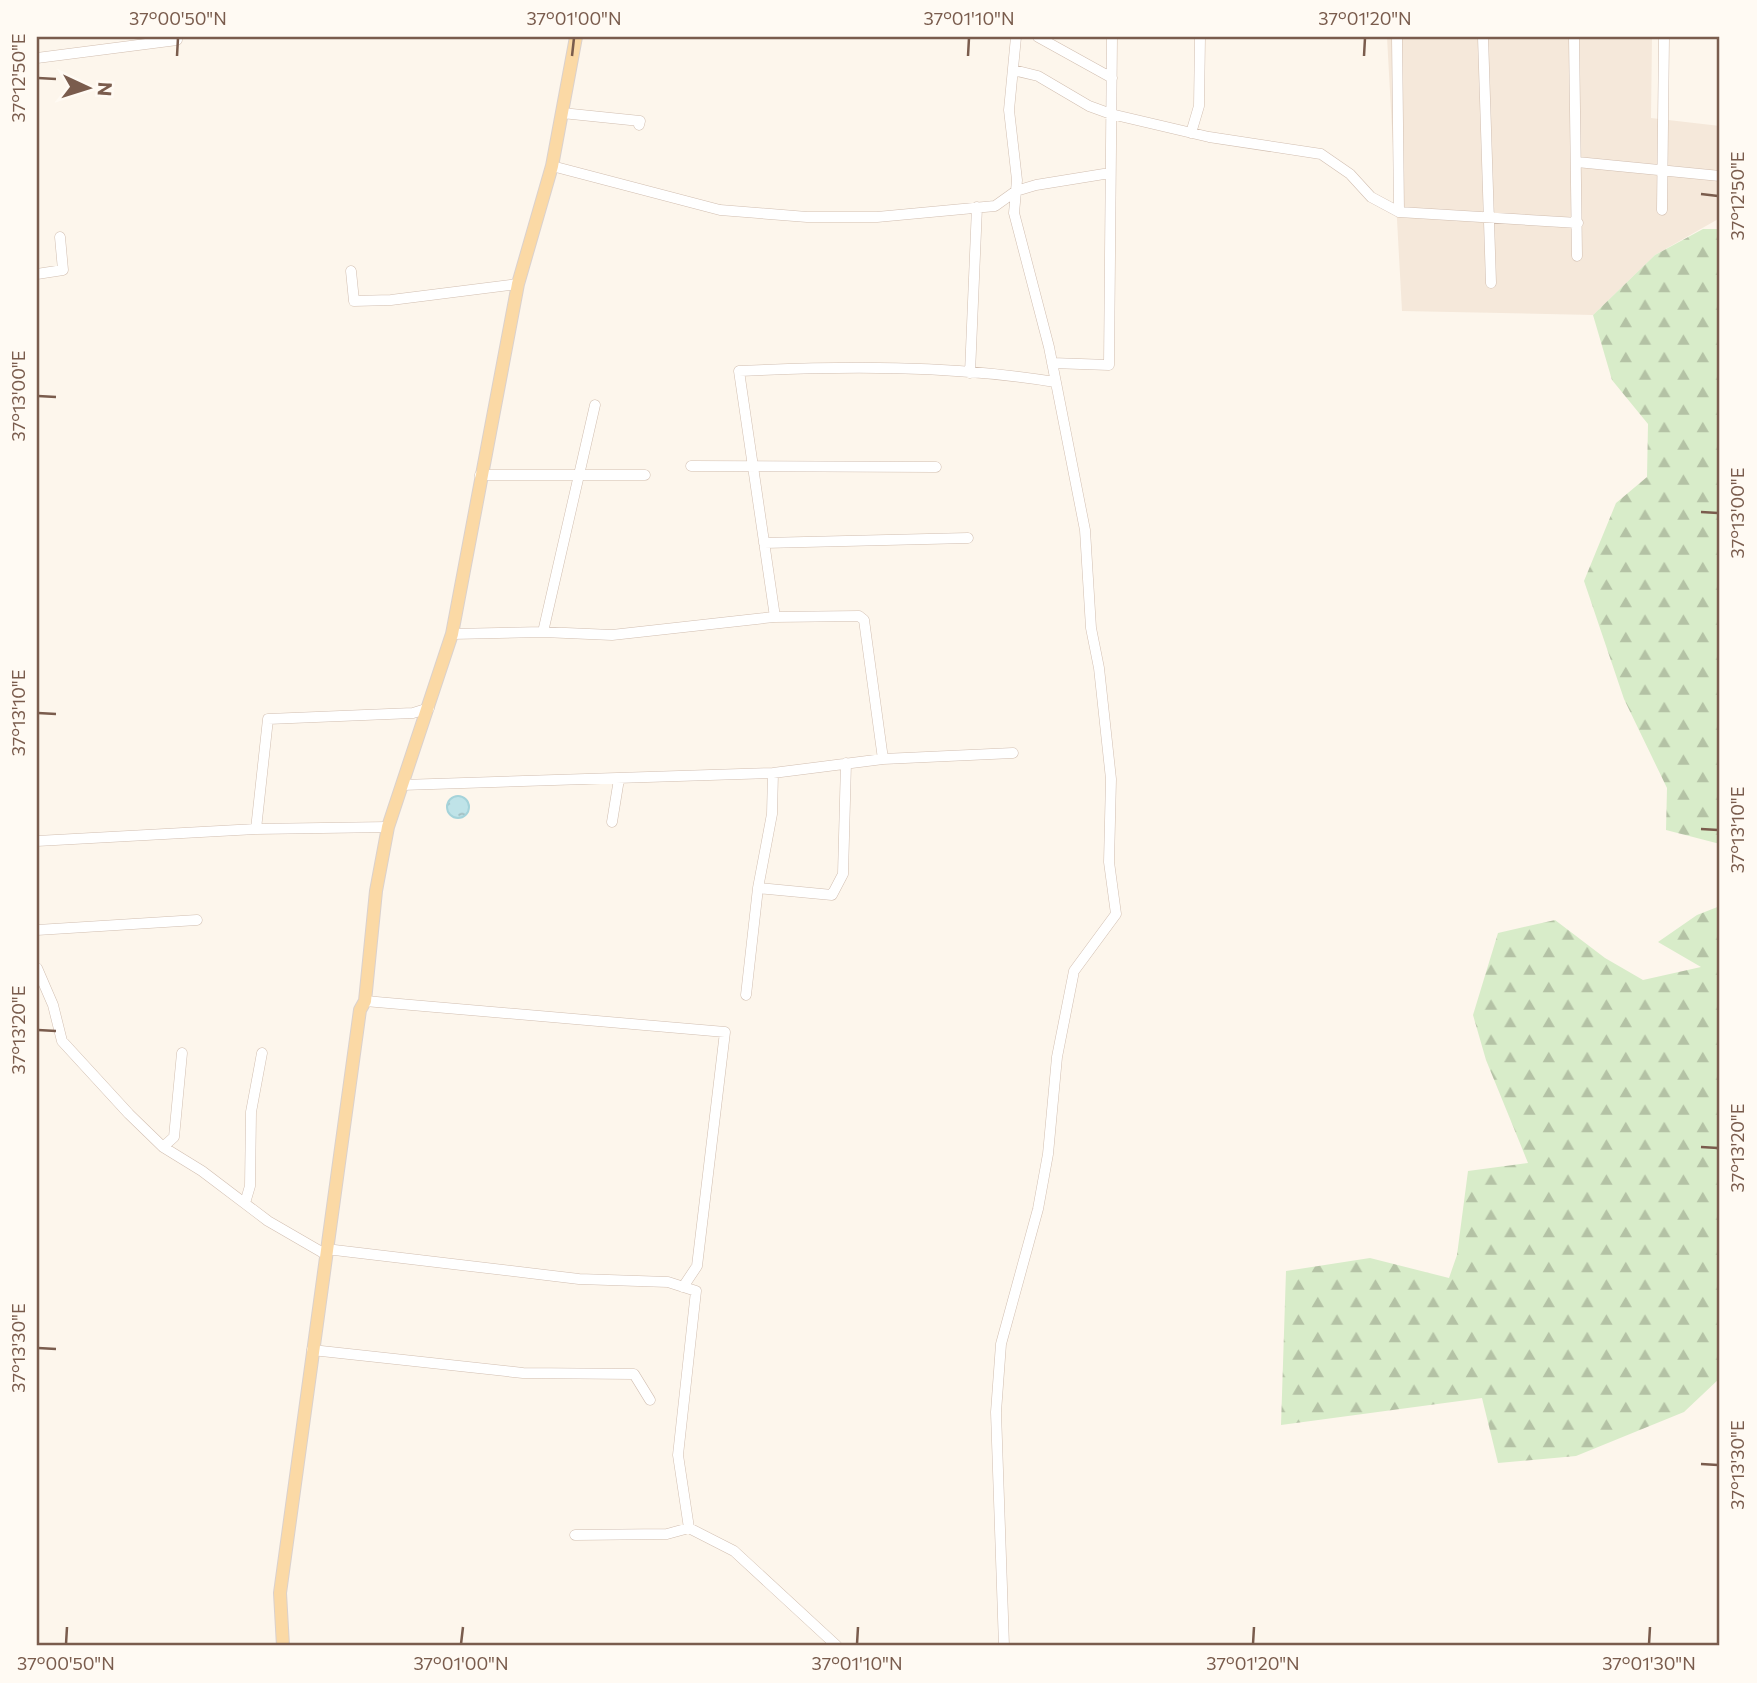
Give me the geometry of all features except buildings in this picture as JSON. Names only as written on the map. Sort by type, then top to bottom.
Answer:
[{"type":"main road","points":[[284,1646],[280,1593],[360,1010],[365,1000],[376,891],[388,827],[452,634],[518,284],[552,166],[576,37]]},
{"type":"street","points":[[1004,1646],[996,1412],[1001,1344],[1038,1209],[1048,1154],[1057,1057],[1074,971],[1116,914],[1109,862],[1111,779],[1099,668],[1091,628],[1085,530],[1052,363],[1014,213],[1016,191],[1010,127],[1016,37]]},
{"type":"street","points":[[1038,37],[1112,78]]},
{"type":"street","points":[[1052,363],[1109,365],[1112,37]]},
{"type":"street","points":[[1191,133],[1199,106],[1200,37]]},
{"type":"street","points":[[1397,37],[1399,212]]},
{"type":"street","points":[[1483,37],[1491,283]]},
{"type":"street","points":[[1574,37],[1577,256]]},
{"type":"street","points":[[1662,210],[1664,37]]},
{"type":"street","points":[[37,58],[177,40]]},
{"type":"street","points":[[1013,70],[1038,76],[1089,106],[1111,114],[1191,133],[1321,154],[1350,174],[1371,197],[1399,212],[1578,223]]},
{"type":"street","points":[[562,113],[640,121],[639,125]]},
{"type":"street","points":[[1577,162],[1720,176]]},
{"type":"street","points":[[552,166],[720,210],[832,217],[995,206],[1016,191],[1080,176],[1110,173]]},
{"type":"street","points":[[970,373],[977,207]]},
{"type":"street","points":[[37,274],[63,270],[60,237]]},
{"type":"street","points":[[351,271],[354,300],[391,300],[518,284]]},
{"type":"street","points":[[775,617],[739,371],[899,368],[1055,382]]},
{"type":"street","points":[[543,632],[595,405]]},
{"type":"street","points":[[691,466],[936,467]]},
{"type":"street","points":[[480,475],[645,475]]},
{"type":"street","points":[[764,543],[968,538]]},
{"type":"street","points":[[452,634],[543,632],[612,635],[775,617],[859,616],[864,620],[883,759]]},
{"type":"street","points":[[256,829],[268,719],[413,713],[429,708]]},
{"type":"street","points":[[402,785],[772,773],[883,759],[1013,753]]},
{"type":"street","points":[[758,888],[832,895],[843,874],[846,763]]},
{"type":"street","points":[[746,995],[758,888],[772,814],[772,773]]},
{"type":"street","points":[[612,822],[619,779]]},
{"type":"street","points":[[37,841],[256,829],[388,827]]},
{"type":"street","points":[[37,930],[197,920]]},
{"type":"street","points":[[37,968],[52,1005],[62,1041],[163,1147],[245,1203],[326,1251],[579,1279],[668,1282],[696,1291],[678,1455],[689,1528]]},
{"type":"street","points":[[365,1000],[725,1032],[697,1266],[682,1287]]},
{"type":"street","points":[[245,1203],[250,1186],[251,1112],[262,1052]]},
{"type":"street","points":[[163,1147],[174,1137],[182,1053]]},
{"type":"street","points":[[312,1350],[523,1373],[634,1374],[650,1400]]},
{"type":"street","points":[[575,1535],[667,1534],[689,1528],[734,1550],[837,1646]]},
{"type":"shaded area","points":[[1387,37],[1652,37],[1651,118],[1720,126],[1720,218],[1655,255],[1593,315],[1402,311]]},
{"type":"green space","points":[[1703,229],[1720,229],[1720,844],[1666,830],[1667,788],[1624,699],[1584,581],[1616,503],[1647,477],[1648,424],[1612,380],[1593,315],[1655,255]]},
{"type":"green space","points":[[1720,906],[1720,1378],[1684,1412],[1576,1456],[1498,1463],[1482,1398],[1281,1425],[1286,1271],[1370,1258],[1449,1278],[1457,1255],[1468,1171],[1528,1163],[1486,1060],[1473,1015],[1498,933],[1555,920],[1605,958],[1643,980],[1701,967],[1658,942],[1697,915]]},
{"type":"water","points":[[458,796],[466,799],[469,807],[466,815],[458,818],[450,815],[447,807],[450,799]]}]
